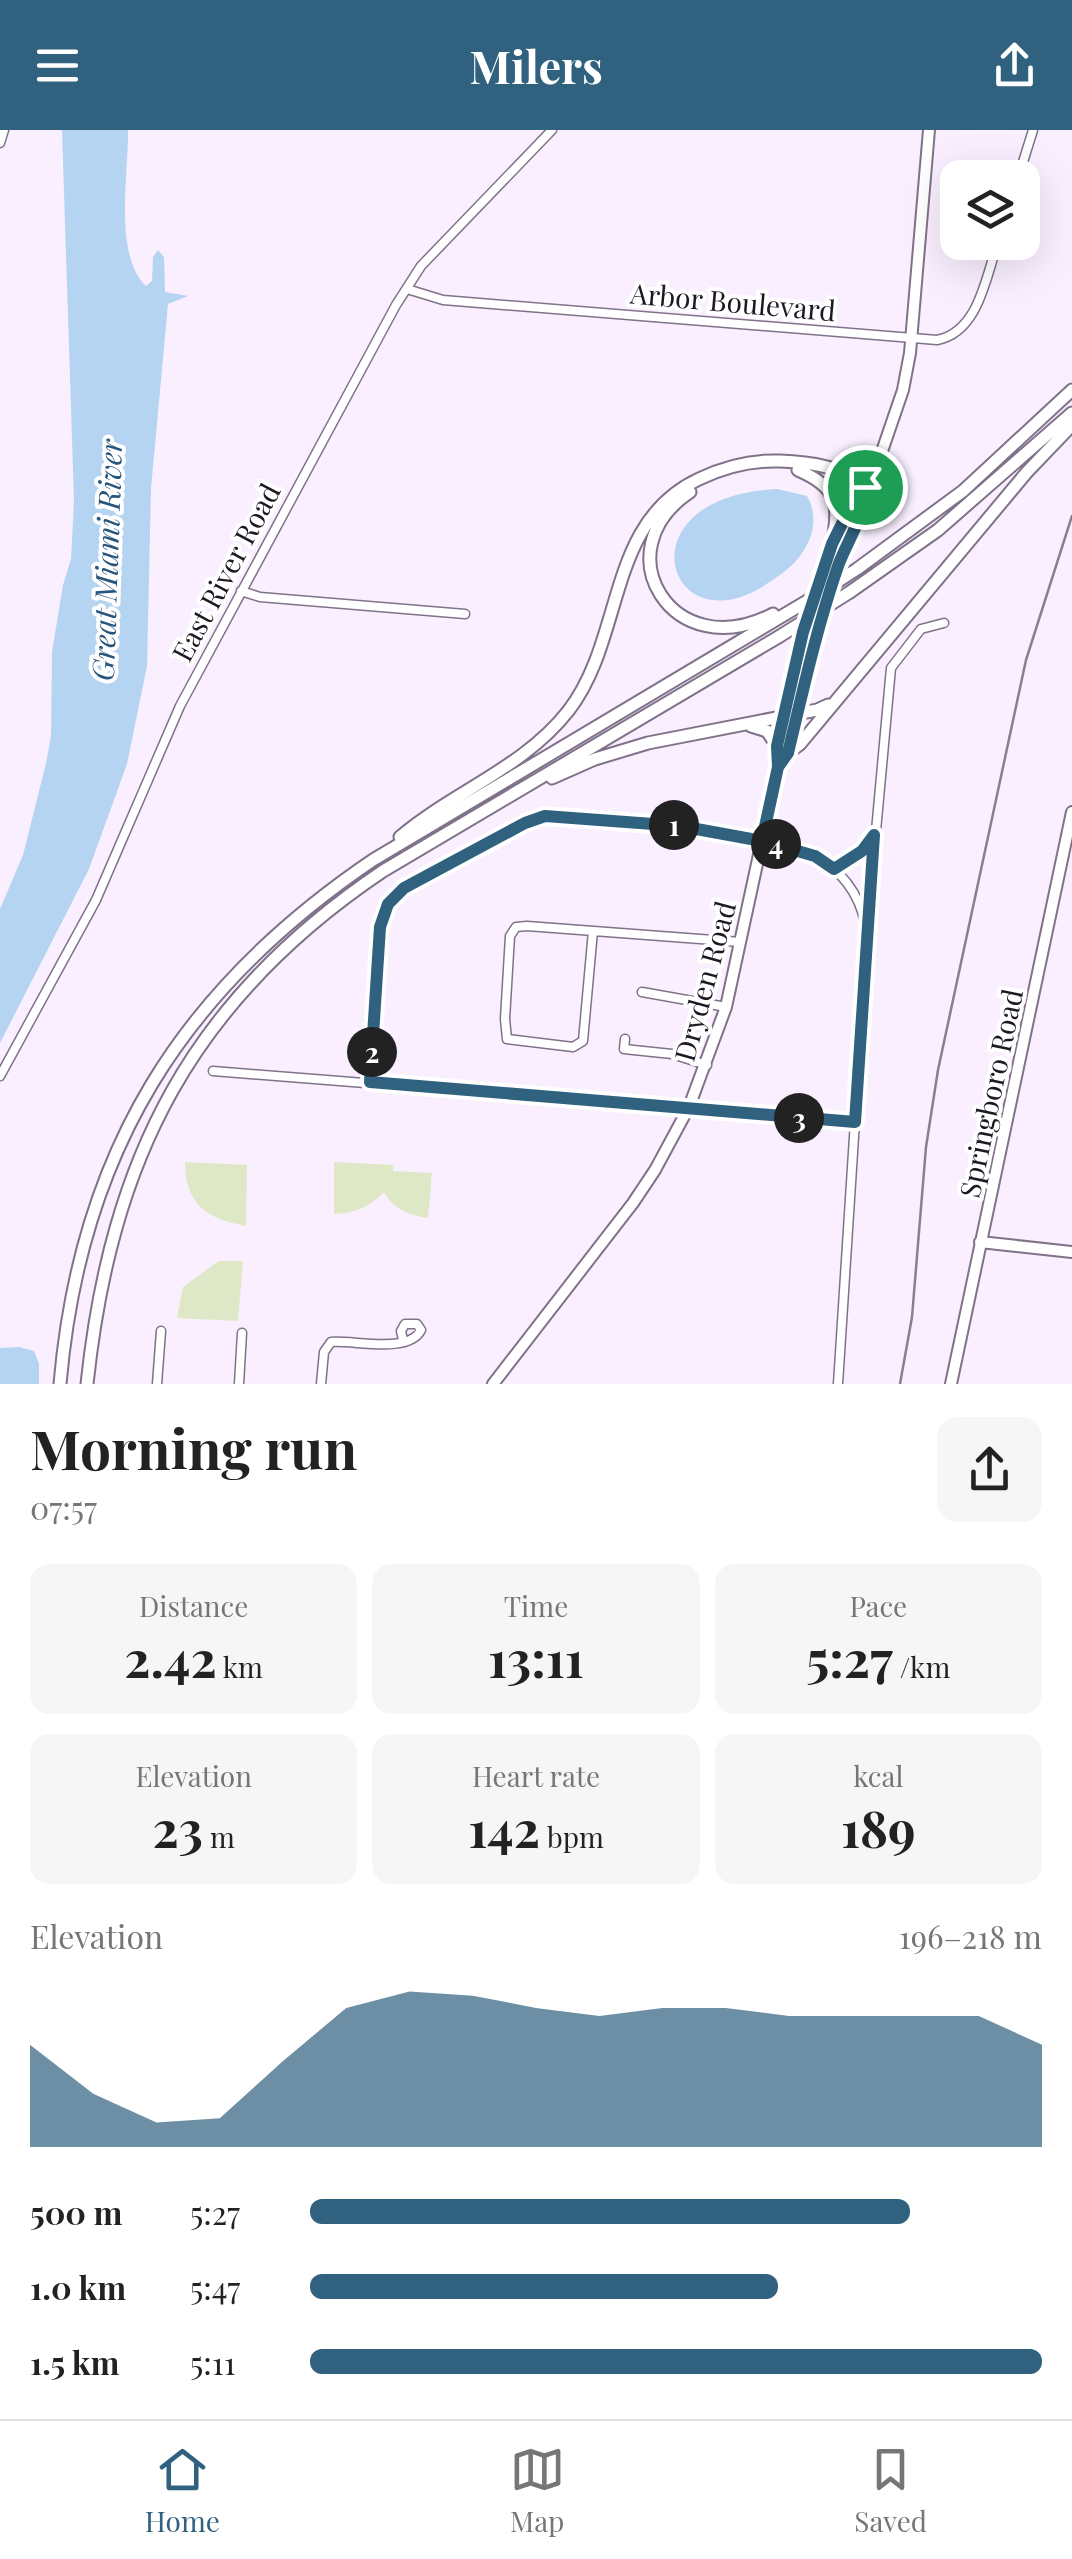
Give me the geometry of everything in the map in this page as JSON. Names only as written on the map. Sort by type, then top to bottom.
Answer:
[{"type":"highway","points":[[60,1384],[67,1311],[92,1212],[113,1159],[156,1078],[203,1010],[255,953],[328,890],[373,860],[857,569],[963,491],[1072,390]]},
{"type":"highway","points":[[86,1384],[99,1290],[119,1210],[154,1125],[206,1039],[259,973],[320,916],[383,871],[850,592],[988,489],[1072,412]]},
{"type":"highway","points":[[737,726],[764,729],[782,749],[800,744],[1027,472],[1072,425]]},
{"type":"highway","points":[[373,860],[418,822],[514,763],[563,716],[598,654],[642,527],[670,496],[721,470],[773,461],[832,469],[857,478],[865,487]]},
{"type":"highway","points":[[788,611],[744,627],[723,630],[703,627],[679,615],[657,586],[650,559],[660,521],[695,488],[737,473],[782,468],[828,474],[865,487]]},
{"type":"highway","points":[[798,470],[820,480],[834,500],[837,519],[832,544]]},
{"type":"highway","points":[[494,805],[595,760],[648,743],[826,706],[855,677]]},
{"type":"main road","name":"Dryden Road","points":[[494,1384],[640,1194],[690,1107],[707,1065],[726,1007],[782,749],[784,716],[814,598],[832,544],[879,460],[897,412],[912,337],[930,130]]},
{"type":"main road","name":"Dryden Road","points":[[782,749],[798,712],[811,652],[838,565],[866,500],[865,487]]},
{"type":"main road","name":"Springboro Road","points":[[951,1384],[1072,812]]},
{"type":"main road","points":[[980,1242],[1072,1252]]},
{"type":"street","points":[[0,143],[4,130]]},
{"type":"street","name":"East River Road","points":[[0,1076],[96,900],[162,744],[240,591],[406,288],[431,255],[552,130]]},
{"type":"street","points":[[1024,160],[1033,130]]},
{"type":"street","name":"Arbor Boulevard","points":[[406,288],[443,300],[945,338],[965,325],[974,310],[992,260]]},
{"type":"street","points":[[240,591],[260,597],[464,614]]},
{"type":"street","points":[[838,1384],[874,835],[892,668],[921,629],[944,623]]},
{"type":"street","points":[[370,1082],[380,927],[388,904],[404,888],[545,816],[680,826],[762,841],[815,856],[834,869],[855,895],[868,936]]},
{"type":"street","points":[[834,869],[862,851],[874,835]]},
{"type":"street","points":[[1059,876],[1072,876]]},
{"type":"street","points":[[593,931],[585,1037],[577,1046],[510,1041],[506,1036],[510,936],[514,928],[528,926],[740,942]]},
{"type":"street","points":[[642,992],[726,1007]]},
{"type":"street","points":[[625,1040],[624,1049],[672,1054],[707,1065]]},
{"type":"street","points":[[213,1071],[855,1122]]},
{"type":"street","points":[[157,1384],[160,1330]]},
{"type":"street","points":[[239,1384],[242,1333]]},
{"type":"street","points":[[321,1384],[324,1352],[331,1342],[389,1344],[402,1340]]},
{"type":"green space","points":[[185,1162],[247,1165],[246,1226],[220,1219],[201,1207],[189,1189]]},
{"type":"green space","points":[[334,1162],[394,1165],[393,1171],[432,1173],[428,1218],[403,1211],[384,1192],[362,1208],[334,1214]]},
{"type":"green space","points":[[219,1261],[243,1261],[238,1321],[177,1318],[183,1287]]},
{"type":"water","name":"Great Miami River","points":[[62,130],[128,130],[125,212],[129,254],[146,286],[152,281],[153,257],[158,250],[164,257],[165,292],[188,296],[168,304],[151,488],[147,666],[127,764],[89,869],[0,1043],[0,909],[23,855],[46,763],[51,736],[52,652],[71,559],[74,501]]},
{"type":"water","points":[[777,489],[807,496],[813,511],[809,540],[795,562],[768,583],[733,599],[704,598],[685,585],[675,564],[678,540],[694,516],[727,498]]},
{"type":"water","points":[[0,1348],[34,1351],[39,1384],[0,1384]]},
{"type":"railway","points":[[900,1384],[912,1317],[926,1147],[938,1070],[1026,660],[1072,516]]},
{"type":"route","points":[[865,487],[856,495],[832,544],[803,632],[777,746],[778,767],[764,831],[762,841],[815,856],[834,869],[862,851],[874,835],[855,1122],[370,1082],[380,927],[388,904],[404,888],[525,823],[552,815],[680,826],[762,841],[778,767],[788,753],[811,652],[838,565],[866,500],[865,487]]}]
